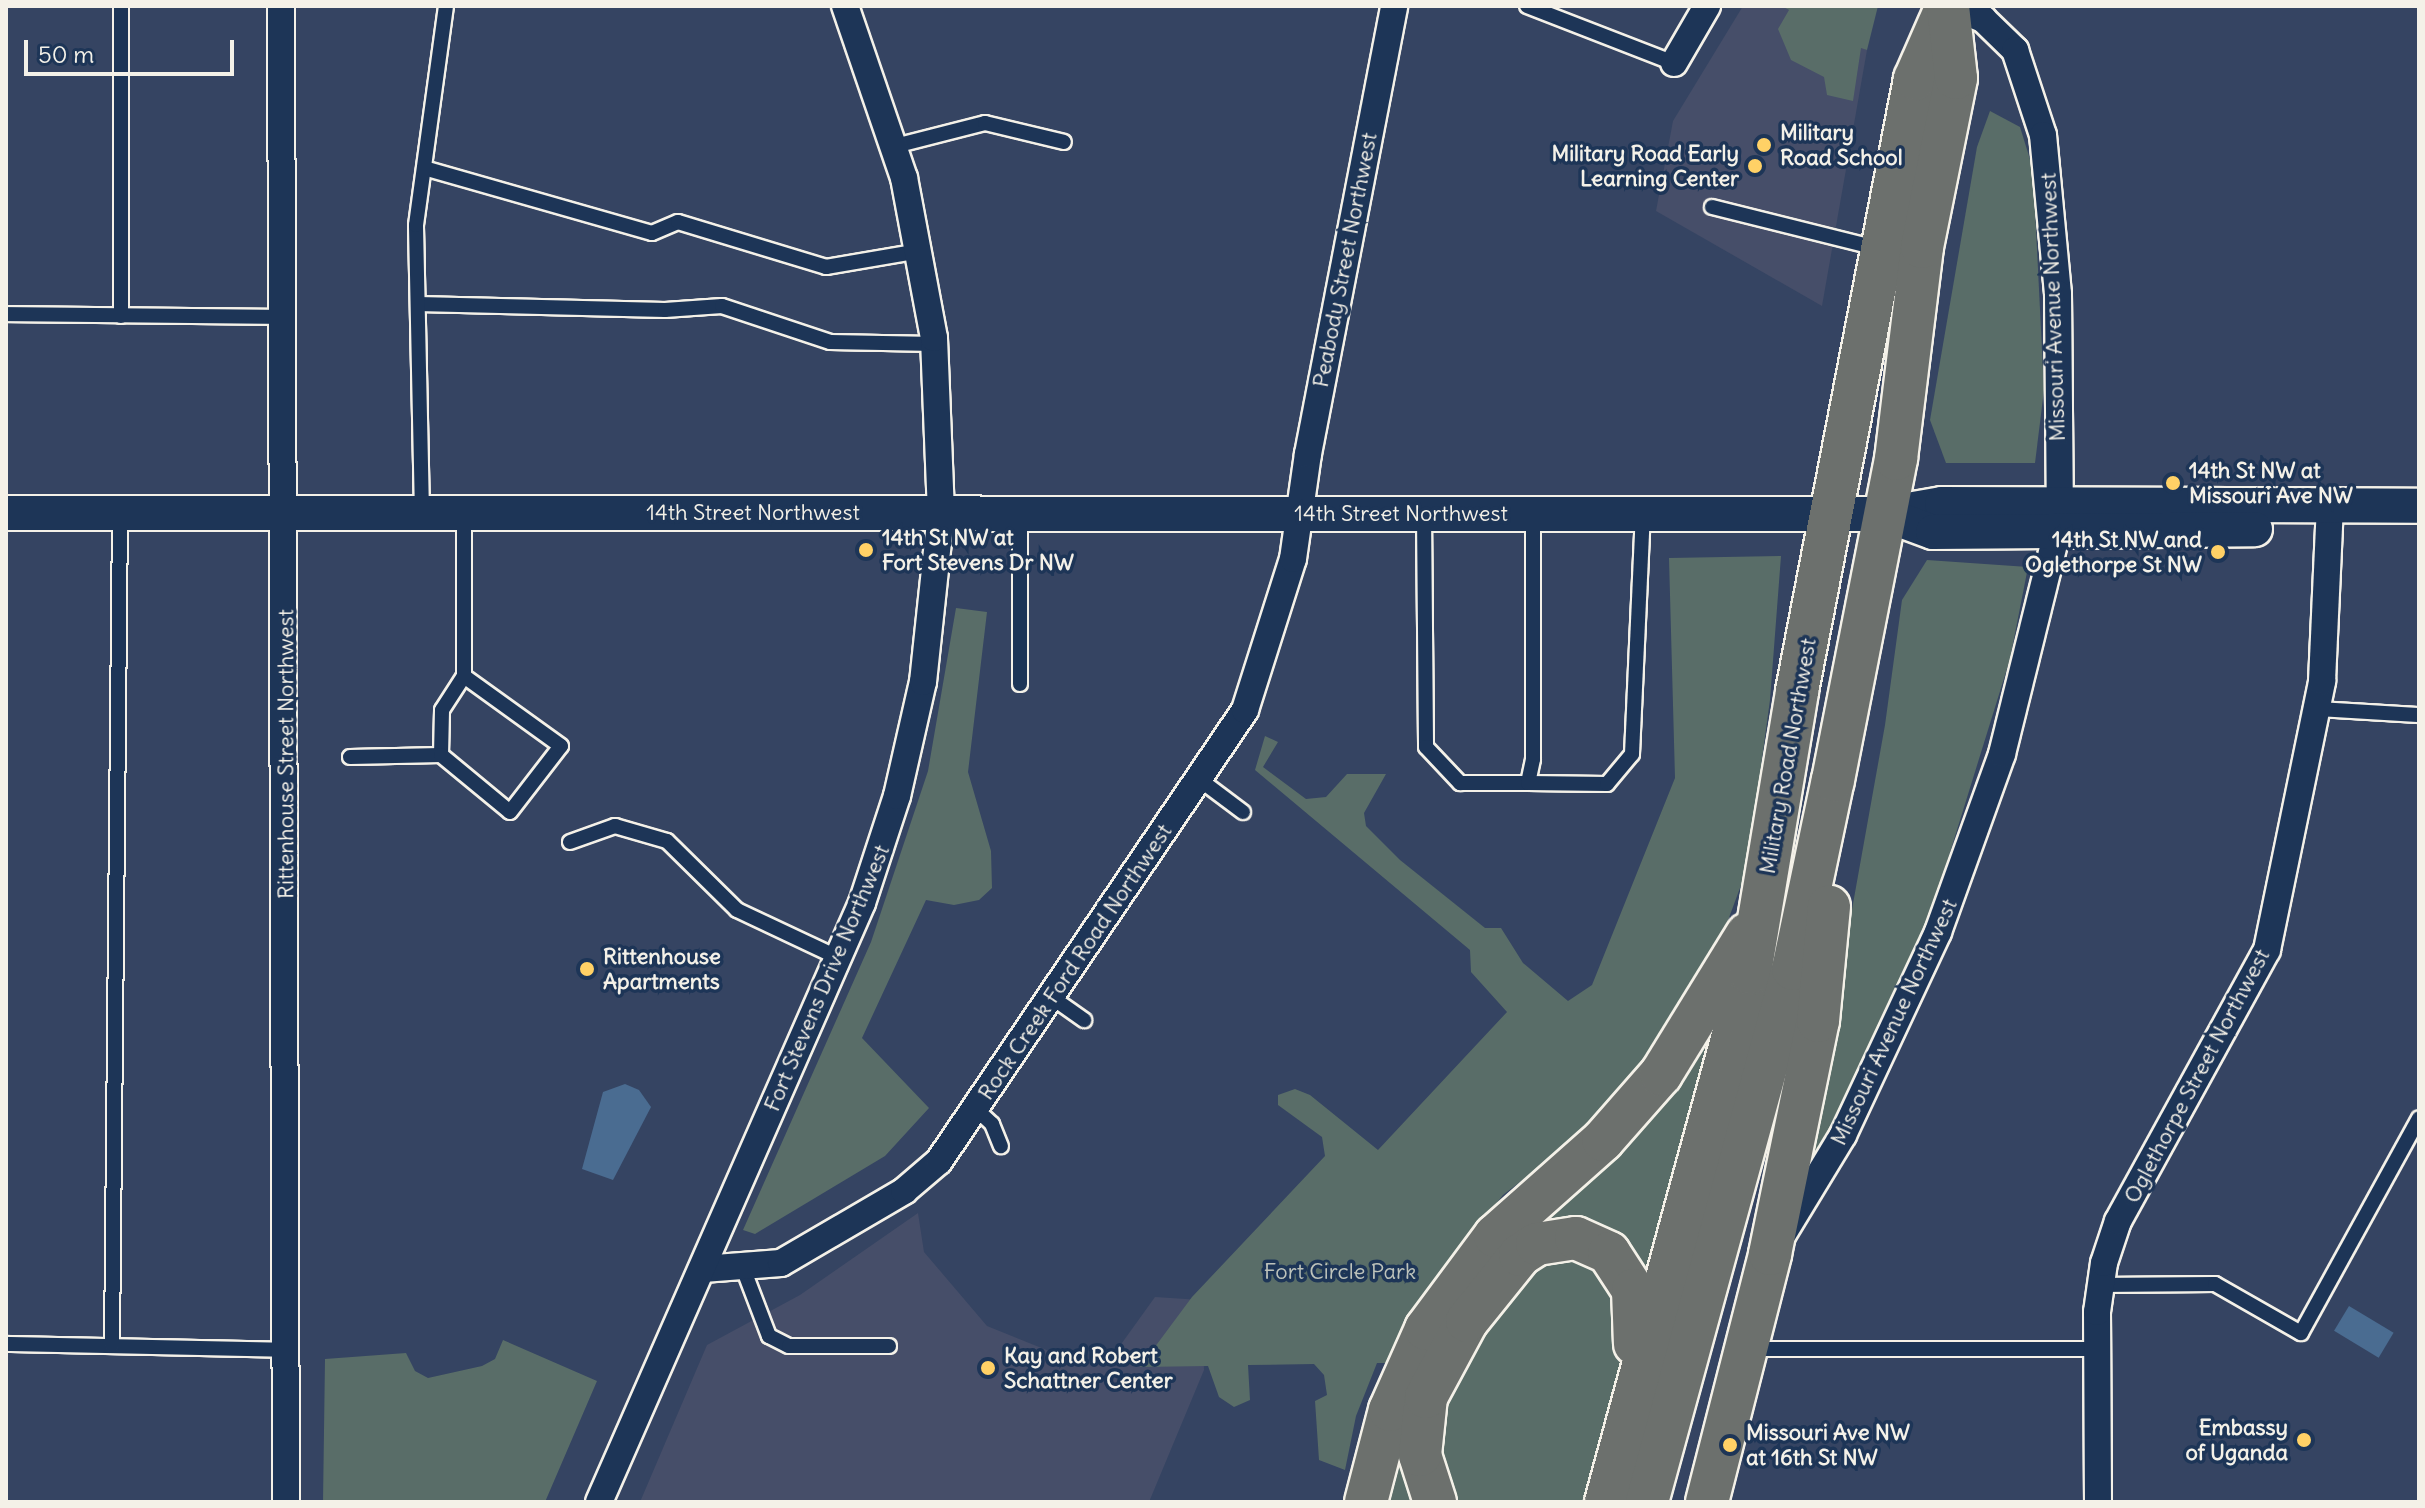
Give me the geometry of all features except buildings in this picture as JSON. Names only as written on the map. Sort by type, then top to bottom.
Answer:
[{"type":"main road","name":"Military Road Northwest","points":[[1606,1502],[1750,973],[1832,514],[1885,250],[1915,79],[1948,6]]},
{"type":"main road","name":"Military Road Northwest","points":[[1647,1502],[1793,969],[1850,695],[1885,514],[1922,247],[1956,78],[1948,6]]},
{"type":"main road","points":[[1770,1254],[1818,1021],[1850,695]]},
{"type":"main road","points":[[1366,1502],[1390,1410],[1426,1329],[1495,1236],[1603,1140],[1661,1074],[1745,938],[1766,884]]},
{"type":"main road","points":[[1435,1502],[1420,1455],[1426,1397],[1481,1301],[1508,1267],[1537,1244],[1576,1238],[1594,1243],[1626,1272],[1635,1304],[1630,1417]]},
{"type":"main road","name":"Missouri Avenue Northwest","points":[[1707,1502],[1770,1254]]},
{"type":"street","name":"Rittenhouse Street Northwest","points":[[281,6],[286,1502]]},
{"type":"street","name":"Fort Stevens Drive Northwest","points":[[599,1502],[839,958],[884,841],[909,751],[930,636],[941,513],[935,344],[920,251],[895,146],[845,6]]},
{"type":"street","name":"Peabody Street Northwest","points":[[1300,514],[1394,6]]},
{"type":"street","points":[[1674,63],[1707,6]]},
{"type":"street","name":"Missouri Avenue Northwest","points":[[1770,1254],[1843,1135],[1938,932],[2002,754],[2059,518],[2058,294],[2043,135],[2015,50],[1983,19],[1948,6]]},
{"type":"street","name":"14th Street Northwest","points":[[2330,518],[2419,506]]},
{"type":"street","name":"14th Street Northwest","points":[[6,513],[1885,514],[1933,532],[2059,518],[2330,518],[2419,528]]},
{"type":"street","name":"Rock Creek Ford Road Northwest","points":[[703,1269],[781,1263],[904,1191],[947,1153],[1245,710],[1290,574],[1300,514]]},
{"type":"street","name":"Oglethorpe Street Northwest","points":[[2098,1502],[2099,1285],[2118,1221],[2267,950],[2317,709],[2330,518]]},
{"type":"lane","points":[[121,6],[121,316]]},
{"type":"lane","points":[[422,513],[416,225],[446,6]]},
{"type":"lane","points":[[1527,6],[1564,13],[1674,63]]},
{"type":"lane","points":[[895,146],[985,123],[1064,142]]},
{"type":"lane","points":[[424,168],[652,233],[678,222],[826,267],[920,251]]},
{"type":"lane","points":[[1712,207],[1885,250]]},
{"type":"lane","points":[[418,304],[665,310],[722,306],[830,342],[935,344]]},
{"type":"lane","points":[[6,314],[281,317]]},
{"type":"lane","points":[[112,1346],[120,513]]},
{"type":"lane","points":[[441,755],[442,710],[464,676],[464,513]]},
{"type":"lane","points":[[1020,513],[1020,684]]},
{"type":"lane","points":[[1424,514],[1426,747],[1460,783],[1607,784],[1632,754],[1643,514]]},
{"type":"lane","points":[[1528,783],[1533,759],[1533,514]]},
{"type":"lane","points":[[350,757],[441,755],[510,812],[561,746],[464,676]]},
{"type":"lane","points":[[2317,709],[2419,715]]},
{"type":"lane","points":[[1199,779],[1243,812]]},
{"type":"lane","points":[[570,842],[615,826],[667,841],[737,910],[839,958]]},
{"type":"lane","points":[[1050,996],[1084,1020]]},
{"type":"lane","points":[[976,1109],[992,1124],[1001,1146]]},
{"type":"lane","points":[[2099,1285],[2215,1284],[2301,1333],[2419,1118]]},
{"type":"lane","points":[[743,1268],[769,1336],[789,1346],[889,1346]]},
{"type":"lane","points":[[6,1344],[287,1350]]},
{"type":"lane","points":[[1745,1349],[2098,1349]]},
{"type":"shaded area","name":"Military Road Early Learning Center","points":[[1743,6],[1781,6],[1867,50],[1822,306],[1656,211],[1673,121]]},
{"type":"shaded area","points":[[625,1084],[639,1090],[651,1107],[613,1180],[582,1169],[603,1092]]},
{"type":"shaded area","points":[[918,1213],[924,1252],[987,1326],[1074,1361],[1109,1361],[1155,1297],[1201,1300],[1204,1370],[1149,1502],[640,1502],[707,1345],[800,1295]]},
{"type":"shaded area","points":[[2349,1306],[2394,1333],[2379,1358],[2334,1331]]},
{"type":"green space","points":[[1781,6],[1878,6],[1867,50],[1861,48],[1853,101],[1827,95],[1824,77],[1791,60],[1778,29],[1789,10]]},
{"type":"green space","points":[[1990,111],[2020,127],[2033,169],[2044,390],[2035,463],[1946,463],[1930,420],[1977,147]]},
{"type":"green space","name":"Fort Circle Park","points":[[1781,556],[1770,700],[1747,869],[1703,988],[1642,1073],[1579,1136],[1503,1195],[1445,1270],[1396,1363],[1377,1363],[1356,1416],[1345,1470],[1319,1460],[1315,1401],[1327,1395],[1324,1375],[1314,1364],[1248,1365],[1250,1400],[1234,1407],[1219,1397],[1208,1366],[1140,1367],[1192,1297],[1325,1156],[1322,1137],[1278,1105],[1278,1095],[1295,1089],[1310,1095],[1378,1150],[1507,1012],[1471,972],[1470,950],[1255,770],[1265,736],[1278,742],[1263,767],[1306,799],[1326,797],[1347,774],[1386,774],[1364,813],[1366,826],[1400,860],[1485,928],[1501,928],[1523,963],[1568,1001],[1592,985],[1675,778],[1669,558]]},
{"type":"green space","points":[[1927,560],[2028,567],[2010,659],[1934,904],[1840,1117],[1805,1172],[1885,725],[1902,600]]},
{"type":"green space","points":[[956,608],[987,612],[968,772],[991,851],[992,888],[979,900],[954,905],[926,900],[862,1038],[929,1108],[885,1156],[755,1234],[743,1230],[871,942],[928,771]]},
{"type":"green space","name":"Fort Circle Park","points":[[1723,1004],[1585,1502],[1386,1502],[1413,1394],[1463,1297]]},
{"type":"green space","points":[[503,1340],[597,1381],[545,1502],[323,1502],[325,1359],[406,1353],[415,1371],[428,1378],[482,1366],[495,1359]]},
{"type":"place","name":"Military Road School","points":[[1764,145]]},
{"type":"place","name":"Military Road Early Learning Center","points":[[1755,166]]},
{"type":"place","name":"14th St NW at Missouri Ave NW","points":[[2173,483]]},
{"type":"place","name":"14th St NW at Fort Stevens Dr NW","points":[[866,550]]},
{"type":"place","name":"14th St NW and Oglethorpe St NW","points":[[2218,552]]},
{"type":"place","name":"Rittenhouse Apartments","points":[[587,969]]},
{"type":"place","name":"Kay and Robert Schattner Center","points":[[988,1368]]},
{"type":"place","name":"Embassy of Uganda","points":[[2304,1440]]},
{"type":"place","name":"Missouri Ave NW at 16th St NW","points":[[1730,1445]]}]
